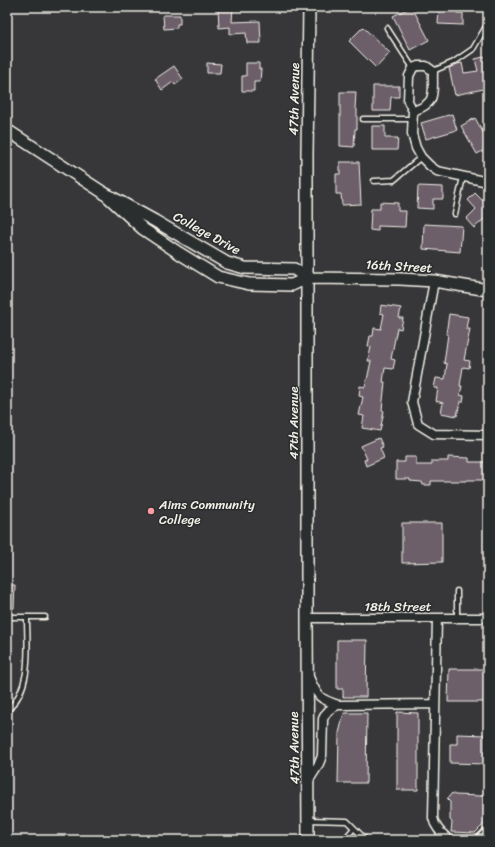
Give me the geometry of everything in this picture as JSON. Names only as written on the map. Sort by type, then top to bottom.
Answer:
[{"type":"main road","name":"47th Avenue","points":[[307,838],[307,146],[309,7]]},
{"type":"main road","name":"College Drive","points":[[7,130],[104,193],[228,263],[245,268],[294,269],[307,278]]},
{"type":"main road","name":"College Drive","points":[[104,193],[143,230],[218,276],[249,284],[292,285],[307,278]]},
{"type":"main road","name":"16th Street","points":[[307,278],[400,279],[434,282],[488,290]]},
{"type":"street","points":[[413,115],[428,104],[432,99],[433,71],[426,66],[418,66],[413,68],[409,76],[408,101],[413,115],[412,134],[416,148],[421,157],[437,171],[488,182]]},
{"type":"street","points":[[434,282],[412,402],[418,424],[434,434],[488,435]]},
{"type":"street","name":"18th Street","points":[[307,618],[488,618]]},
{"type":"street","points":[[436,618],[433,818],[434,823],[439,830],[449,840]]},
{"type":"street","points":[[307,674],[320,697],[338,704],[435,704]]},
{"type":"street","points":[[308,780],[318,766],[322,756],[324,715],[338,704]]},
{"type":"street","points":[[479,840],[488,831]]},
{"type":"lane","points":[[433,71],[454,62],[474,49],[488,23]]},
{"type":"lane","points":[[387,28],[413,68]]},
{"type":"lane","points":[[363,119],[413,115]]},
{"type":"lane","points":[[374,181],[394,180],[421,157]]},
{"type":"lane","points":[[455,214],[463,177]]},
{"type":"lane","points":[[457,591],[457,618]]},
{"type":"lane","points":[[7,617],[45,617]]},
{"type":"lane","points":[[7,711],[18,698],[24,685],[27,672],[27,617]]},
{"type":"lane","points":[[308,820],[347,821],[366,840]]},
{"type":"lane","points":[[346,839],[354,828]]},
{"type":"building","points":[[218,7],[233,7],[232,22],[260,21],[261,43],[247,43],[246,33],[230,34],[230,27],[219,28]]},
{"type":"building","points":[[411,7],[429,40],[410,50],[393,16]]},
{"type":"building","points":[[439,7],[457,7],[457,13],[463,13],[463,25],[438,24]]},
{"type":"building","points":[[163,15],[180,15],[180,24],[177,24],[177,28],[164,29]]},
{"type":"building","points":[[363,27],[390,53],[376,68],[349,41]]},
{"type":"building","points":[[488,56],[488,88],[455,95],[449,68],[462,63],[464,73],[478,71],[475,59]]},
{"type":"building","points":[[207,63],[221,64],[220,73],[207,73]]},
{"type":"building","points":[[246,63],[259,63],[259,69],[261,69],[260,82],[254,82],[254,91],[242,91],[242,76],[246,76]]},
{"type":"building","points":[[174,66],[183,79],[175,85],[173,82],[162,90],[155,79]]},
{"type":"building","points":[[373,86],[399,86],[399,97],[391,97],[390,111],[373,111]]},
{"type":"building","points":[[340,92],[356,92],[355,109],[357,109],[357,129],[355,129],[354,147],[340,146]]},
{"type":"building","points":[[452,114],[457,130],[426,139],[421,123]]},
{"type":"building","points":[[475,118],[488,141],[488,148],[477,154],[461,126]]},
{"type":"building","points":[[372,126],[385,126],[385,138],[398,138],[397,150],[372,150]]},
{"type":"building","points":[[340,162],[359,162],[361,204],[342,205],[341,194],[336,194],[336,174],[340,174]]},
{"type":"building","points":[[418,186],[443,187],[443,199],[433,199],[433,209],[417,208]]},
{"type":"building","points":[[475,193],[488,206],[488,224],[484,219],[474,228],[466,219],[476,209],[468,200]]},
{"type":"building","points":[[380,202],[398,203],[398,211],[406,211],[405,227],[378,226],[378,231],[370,230],[371,209],[380,209]]},
{"type":"building","points":[[424,224],[462,226],[460,252],[423,249]]},
{"type":"building","points":[[381,305],[401,308],[399,318],[403,318],[401,329],[397,328],[391,359],[395,360],[393,369],[385,368],[382,410],[384,411],[380,431],[362,428],[364,416],[359,415],[363,397],[359,396],[360,386],[365,387],[371,361],[368,361],[371,347],[368,346],[370,336],[373,336],[374,328],[381,329],[384,314],[380,313]]},
{"type":"building","points":[[449,314],[468,317],[466,329],[470,329],[464,360],[470,361],[469,368],[463,367],[460,395],[464,396],[463,402],[460,402],[457,416],[441,413],[443,403],[436,401],[438,388],[434,388],[436,378],[445,379],[447,364],[444,363]]},
{"type":"building","points":[[379,438],[383,447],[380,448],[384,458],[366,466],[364,460],[367,459],[361,446]]},
{"type":"building","points":[[405,457],[416,457],[416,465],[432,465],[432,461],[448,461],[448,457],[469,458],[469,462],[488,462],[488,480],[431,481],[431,485],[423,485],[422,482],[410,481],[410,479],[396,479],[396,462],[405,462]]},
{"type":"building","points":[[402,523],[442,523],[442,562],[402,563]]},
{"type":"building","points":[[7,585],[15,585],[14,608],[7,608]]},
{"type":"building","points":[[337,640],[367,640],[366,697],[343,697],[343,689],[337,689]]},
{"type":"building","points":[[449,669],[485,669],[484,702],[448,702]]},
{"type":"building","points":[[397,712],[418,713],[418,790],[397,790]]},
{"type":"building","points":[[344,713],[367,713],[366,783],[338,783],[339,733]]},
{"type":"building","points":[[457,734],[486,735],[486,764],[450,763],[450,744],[457,744]]},
{"type":"building","points":[[452,793],[455,795],[481,796],[484,793],[488,796],[488,800],[484,805],[488,808],[488,820],[475,833],[451,832],[452,822],[450,820],[450,802],[447,799]]},
{"type":"place","name":"Aims Community College","points":[[151,511]]}]
